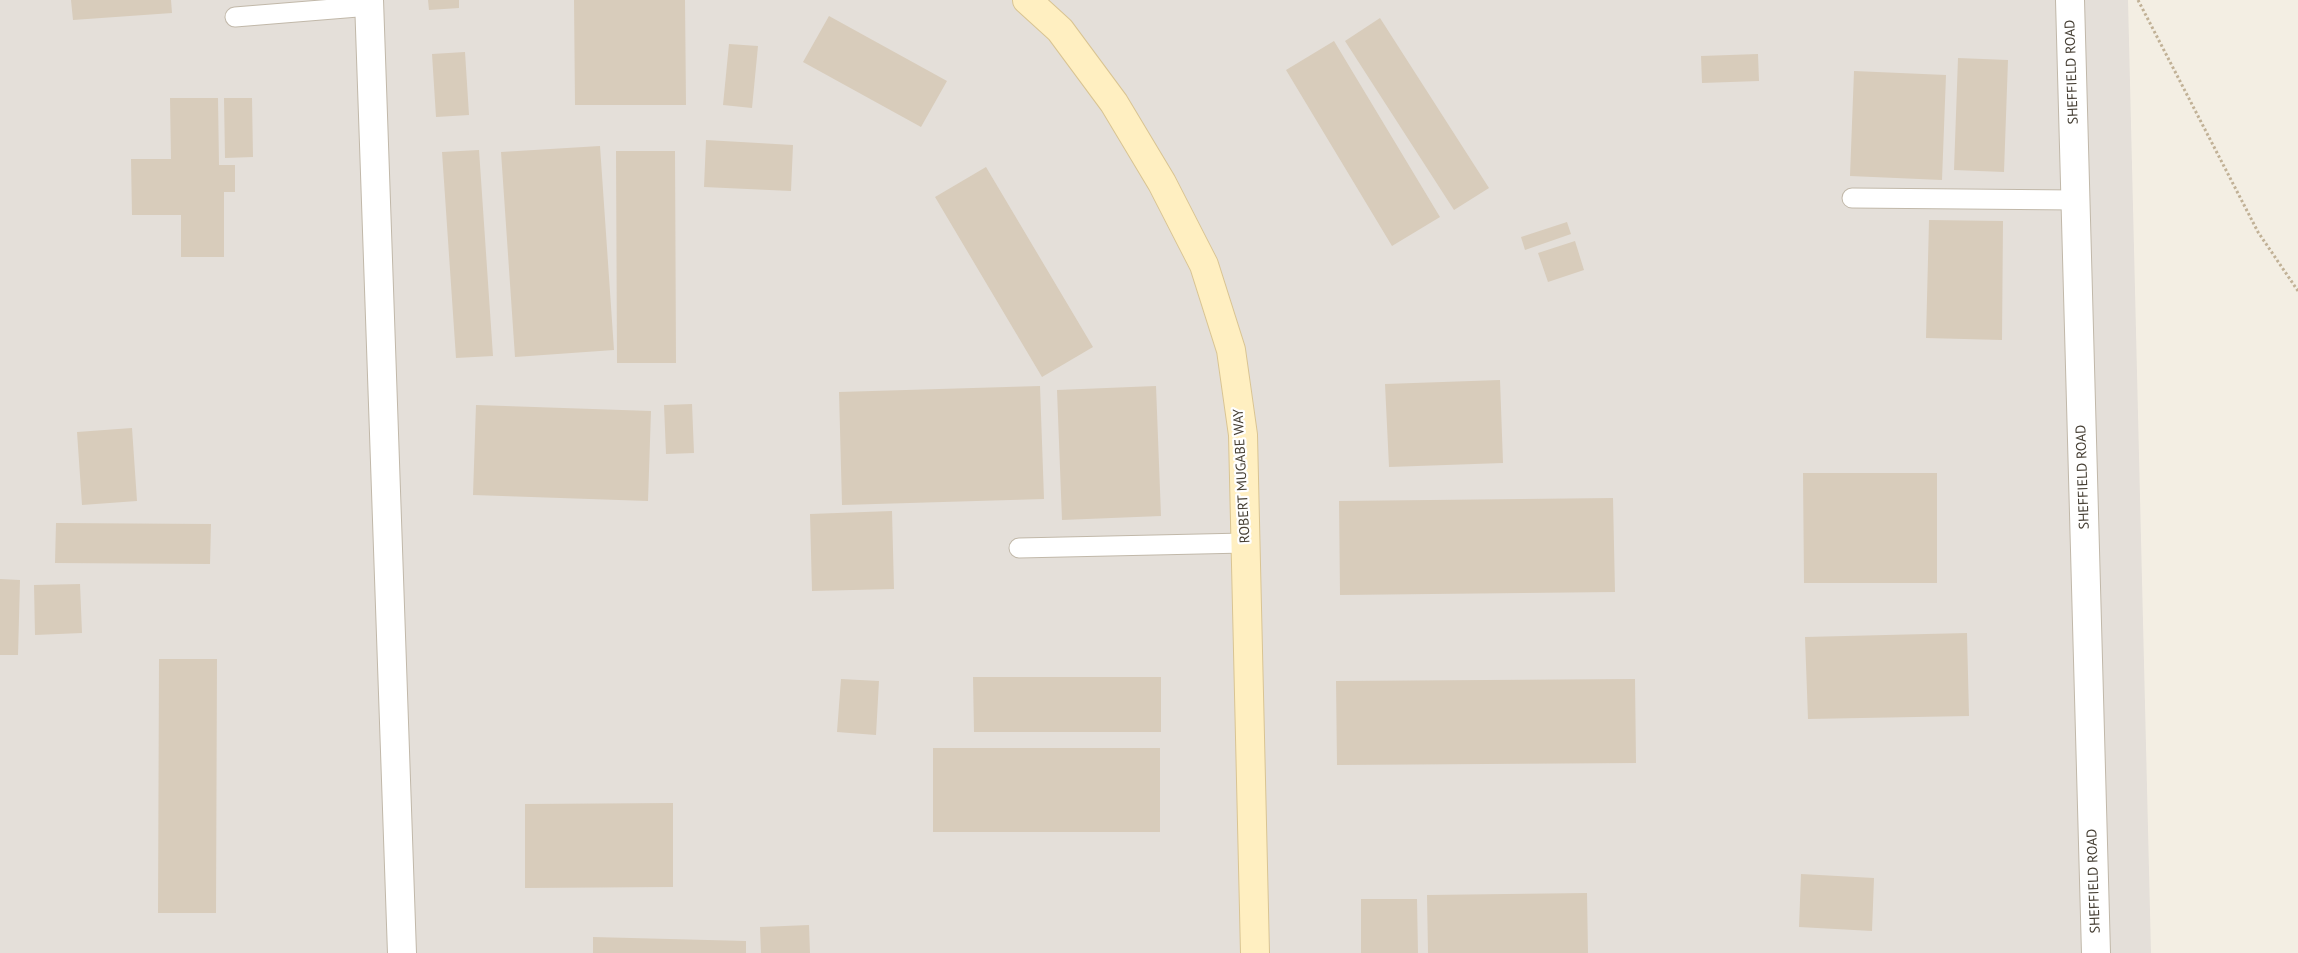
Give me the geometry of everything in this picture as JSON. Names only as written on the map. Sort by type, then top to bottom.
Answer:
[{"type":"street","name":"ROBERT MUGABE WAY","points":[[1027,0],[1060,30],[1114,103],[1162,183],[1204,265],[1231,350],[1243,436],[1255,953]]},
{"type":"street","name":"SHEFFIELD ROAD","points":[[2070,0],[2096,953]]},
{"type":"street","points":[[370,3],[402,953]]},
{"type":"lane","points":[[234,17],[370,3]]},
{"type":"lane","points":[[1852,198],[2075,200]]},
{"type":"lane","points":[[1019,548],[1245,543]]},
{"type":"path","points":[[2138,0],[2258,232],[2298,291]]},
{"type":"shaded area","points":[[0,0],[2128,0],[2151,953],[0,953]]},
{"type":"building","points":[[71,0],[171,0],[172,13],[73,20]]},
{"type":"building","points":[[428,0],[459,0],[459,8],[429,10]]},
{"type":"building","points":[[574,0],[685,0],[686,105],[575,105]]},
{"type":"building","points":[[829,16],[947,81],[921,127],[803,62]]},
{"type":"building","points":[[1380,18],[1489,188],[1454,210],[1345,41]]},
{"type":"building","points":[[1334,41],[1440,217],[1392,246],[1286,70]]},
{"type":"building","points":[[729,44],[758,46],[752,108],[723,105]]},
{"type":"building","points":[[465,52],[469,115],[436,117],[432,54]]},
{"type":"building","points":[[1758,54],[1759,81],[1702,83],[1701,56]]},
{"type":"building","points":[[1958,58],[2008,60],[2004,172],[1954,170]]},
{"type":"building","points":[[1854,71],[1946,75],[1942,180],[1850,176]]},
{"type":"building","points":[[170,98],[218,98],[219,165],[235,165],[235,192],[224,192],[224,257],[181,257],[181,215],[132,215],[131,159],[171,159]]},
{"type":"building","points":[[224,98],[252,98],[253,157],[225,158]]},
{"type":"building","points":[[706,140],[793,145],[791,191],[704,187]]},
{"type":"building","points":[[600,146],[614,350],[515,357],[501,152]]},
{"type":"building","points":[[479,150],[493,356],[456,358],[442,152]]},
{"type":"building","points":[[616,151],[675,151],[676,363],[617,363]]},
{"type":"building","points":[[986,167],[1093,347],[1042,377],[935,197]]},
{"type":"building","points":[[1929,220],[2003,221],[2002,340],[1926,338]]},
{"type":"building","points":[[1567,222],[1571,234],[1525,250],[1521,237]]},
{"type":"building","points":[[1575,241],[1584,270],[1548,282],[1538,253]]},
{"type":"building","points":[[1500,380],[1503,463],[1389,467],[1385,384]]},
{"type":"building","points":[[1040,386],[1044,499],[842,505],[839,392]]},
{"type":"building","points":[[1156,386],[1161,516],[1062,520],[1057,390]]},
{"type":"building","points":[[692,404],[694,453],[666,454],[664,405]]},
{"type":"building","points":[[476,405],[651,411],[648,501],[473,495]]},
{"type":"building","points":[[132,428],[137,501],[82,505],[77,432]]},
{"type":"building","points":[[1803,473],[1937,473],[1937,583],[1804,583]]},
{"type":"building","points":[[1613,498],[1615,592],[1340,595],[1339,501]]},
{"type":"building","points":[[892,511],[894,589],[812,591],[810,514]]},
{"type":"building","points":[[56,523],[211,524],[210,564],[55,563]]},
{"type":"building","points":[[0,579],[20,580],[18,655],[0,655]]},
{"type":"building","points":[[80,584],[82,633],[35,635],[34,585]]},
{"type":"building","points":[[1967,633],[1969,716],[1808,719],[1805,637]]},
{"type":"building","points":[[159,659],[217,659],[216,913],[158,913]]},
{"type":"building","points":[[973,677],[1161,677],[1161,732],[974,732]]},
{"type":"building","points":[[841,679],[879,681],[876,735],[837,732]]},
{"type":"building","points":[[1635,679],[1636,763],[1337,765],[1336,681]]},
{"type":"building","points":[[933,748],[1160,748],[1160,832],[933,832]]},
{"type":"building","points":[[673,803],[673,887],[525,888],[525,804]]},
{"type":"building","points":[[1801,874],[1874,878],[1872,931],[1799,927]]},
{"type":"building","points":[[1587,893],[1588,953],[1428,953],[1427,895]]},
{"type":"building","points":[[1361,899],[1417,899],[1418,953],[1361,953]]},
{"type":"building","points":[[809,925],[810,953],[761,953],[760,927]]},
{"type":"building","points":[[593,937],[746,941],[746,953],[593,953]]}]
